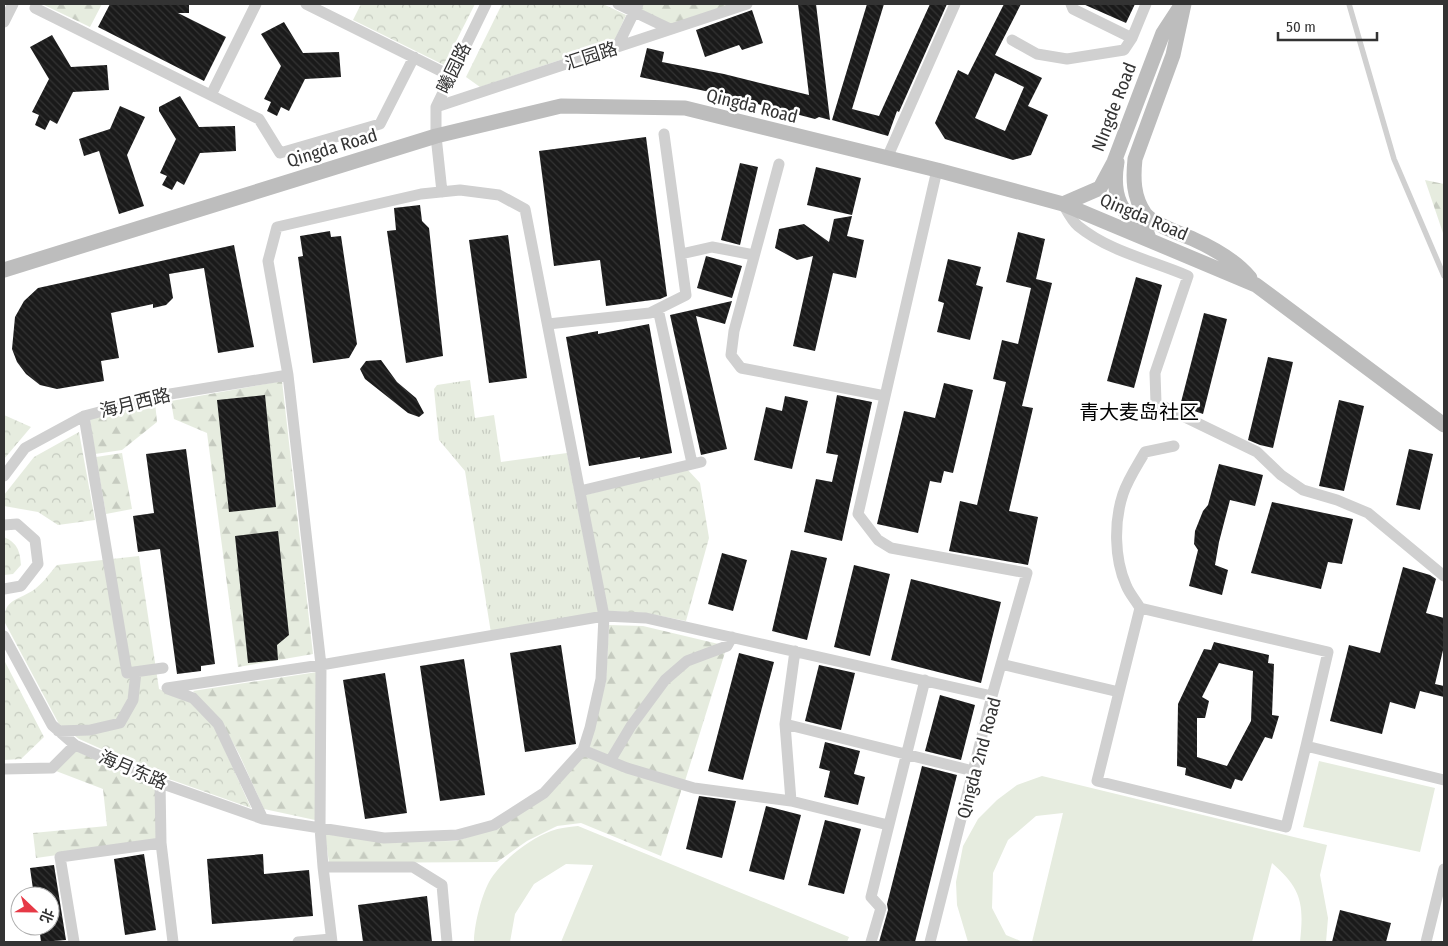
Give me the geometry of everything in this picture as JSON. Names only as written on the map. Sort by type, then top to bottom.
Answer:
[{"type":"street","points":[[4,22],[13,4]]},
{"type":"street","points":[[211,95],[256,4]]},
{"type":"street","points":[[306,4],[330,9],[451,76]]},
{"type":"street","name":"曦园路","points":[[442,192],[436,136],[436,107],[486,4]]},
{"type":"street","points":[[618,4],[636,8],[670,29]]},
{"type":"street","name":"汇园路","points":[[436,107],[747,4]]},
{"type":"street","points":[[887,158],[955,4]]},
{"type":"street","points":[[1071,4],[1073,9],[1132,38]]},
{"type":"street","points":[[1012,40],[1037,54],[1067,59],[1124,50],[1132,38],[1146,4]]},
{"type":"street","points":[[1183,4],[1174,55],[1135,159],[1133,175],[1134,192],[1146,215],[1168,229],[1194,239],[1217,252],[1243,270],[1256,285]]},
{"type":"street","name":"NIngde Road","points":[[1063,204],[1100,188],[1114,162],[1163,34],[1183,4]]},
{"type":"street","points":[[35,8],[259,119],[280,153],[380,124],[414,57]]},
{"type":"street","points":[[617,47],[636,8]]},
{"type":"street","name":"Qingda Road","points":[[4,270],[436,136],[560,106],[685,108],[937,170],[1063,204],[1256,285],[1444,425]]},
{"type":"street","points":[[548,324],[650,313],[686,295],[664,134]]},
{"type":"street","points":[[1119,149],[1114,179],[1122,209],[1139,228],[1158,244]]},
{"type":"street","points":[[779,164],[734,331],[731,355],[741,368],[885,396]]},
{"type":"street","points":[[931,942],[992,696],[1027,573],[891,548],[878,540],[858,514],[937,170]]},
{"type":"street","points":[[298,942],[332,940],[320,828],[321,665],[288,375],[268,262],[277,227],[421,194],[460,190],[498,194],[525,209],[604,616],[601,679],[583,750],[544,793],[494,825],[457,835],[384,838],[320,828],[263,819],[218,724],[193,698],[167,688],[321,665],[604,616],[646,618],[992,696]]},
{"type":"street","points":[[1063,204],[1077,225],[1102,242],[1125,253],[1160,264],[1188,276],[1155,373],[1156,403],[1257,452],[1281,476],[1302,490],[1337,500],[1368,513],[1444,576]]},
{"type":"street","points":[[680,254],[712,247],[754,255]]},
{"type":"street","points":[[580,491],[696,462],[658,309]]},
{"type":"street","name":"海月西路","points":[[4,476],[25,448],[84,416],[164,395],[288,375]]},
{"type":"street","points":[[84,416],[127,673],[164,668]]},
{"type":"street","points":[[1140,608],[1328,652],[1286,827],[1097,781],[1140,608],[1126,585],[1118,558],[1117,525],[1123,495],[1129,478],[1144,452],[1174,446]]},
{"type":"street","points":[[4,525],[17,524],[35,540],[38,564],[21,586],[4,589]]},
{"type":"street","name":"海月东路","points":[[4,635],[52,725],[76,745],[160,782],[263,819]]},
{"type":"street","points":[[610,761],[631,726],[665,680],[687,661],[728,646],[732,637]]},
{"type":"street","points":[[791,801],[786,724],[795,651]]},
{"type":"street","points":[[1002,665],[1119,692]]},
{"type":"street","name":"Qingda 2nd Road","points":[[931,942],[1002,665]]},
{"type":"street","points":[[58,731],[90,730],[120,723],[133,700],[136,672]]},
{"type":"street","points":[[871,942],[881,908],[871,897],[925,680]]},
{"type":"street","points":[[786,724],[973,771]]},
{"type":"street","points":[[4,769],[52,768],[76,745]]},
{"type":"street","points":[[1306,746],[1444,780]]},
{"type":"street","points":[[583,750],[610,761],[694,788],[791,801],[888,824]]},
{"type":"street","points":[[160,782],[161,843],[173,942]]},
{"type":"street","points":[[74,942],[60,857],[161,843]]},
{"type":"street","points":[[323,867],[412,867],[442,885],[447,942]]},
{"type":"street","points":[[1426,942],[1440,900],[1444,869]]},
{"type":"lane","points":[[1349,4],[1394,159],[1444,276]]},
{"type":"green space","points":[[42,4],[102,4],[90,27]]},
{"type":"green space","points":[[361,4],[475,4],[444,65],[353,20]]},
{"type":"green space","points":[[502,4],[603,4],[626,15],[614,42],[480,87],[466,77]]},
{"type":"green space","points":[[643,4],[734,4],[671,25],[640,9]]},
{"type":"green space","points":[[1425,180],[1444,184],[1444,236]]},
{"type":"green space","points":[[470,380],[475,418],[494,415],[501,462],[567,453],[599,613],[491,633],[465,471],[439,440],[434,389],[437,385]]},
{"type":"green space","points":[[282,381],[313,654],[238,667],[207,433],[174,419],[171,401]]},
{"type":"green space","points":[[155,402],[157,422],[122,450],[95,454],[90,419]]},
{"type":"green space","points":[[4,415],[31,427],[4,459]]},
{"type":"green space","points":[[79,432],[95,520],[58,525],[38,512],[4,506],[4,495],[34,457]]},
{"type":"green space","points":[[122,453],[132,509],[106,514],[96,457]]},
{"type":"green space","points":[[687,469],[700,483],[709,538],[686,621],[645,613],[608,611],[585,495]]},
{"type":"green space","points":[[4,537],[15,545],[20,555],[21,565],[13,574],[4,575]]},
{"type":"green space","points":[[139,556],[159,689],[189,701],[214,726],[251,808],[169,779],[79,739],[59,724],[4,621],[5,613],[10,604],[35,589],[57,565]]},
{"type":"green space","points":[[609,625],[643,626],[727,646],[685,781],[629,764],[589,747],[606,681]]},
{"type":"green space","points":[[4,660],[44,737],[21,759],[4,760]]},
{"type":"green space","points":[[317,672],[315,820],[264,809],[239,754],[221,721],[193,691]]},
{"type":"green space","points":[[76,751],[156,786],[157,841],[36,858],[33,833],[107,826],[103,789],[56,771]]},
{"type":"green space","points":[[584,755],[682,788],[661,856],[581,823],[557,826],[527,841],[497,862],[329,863],[325,834],[385,842],[456,841],[496,828]]},
{"type":"green space","points":[[1319,761],[1435,788],[1420,852],[1303,827]]},
{"type":"green space","points":[[1042,776],[1327,845],[1320,875],[1328,918],[1326,942],[1300,942],[1302,917],[1299,898],[1290,881],[1272,863],[1252,942],[1032,942],[1063,813],[1036,816],[1008,840],[993,873],[992,908],[1006,935],[1023,942],[968,942],[957,905],[956,882],[963,846],[978,819],[997,800],[1017,785]]},
{"type":"green space","points":[[578,826],[849,937],[847,942],[561,942],[593,865],[566,864],[534,884],[515,914],[510,942],[474,942],[483,895],[489,882],[501,866],[534,839],[557,829]]},
{"type":"building","points":[[110,4],[189,4],[189,13],[178,13],[226,37],[204,81],[98,27]]},
{"type":"building","points":[[798,4],[816,4],[830,120],[819,117],[815,119],[719,94],[640,77],[647,48],[664,52],[662,62],[724,74],[809,95]]},
{"type":"building","points":[[867,4],[884,4],[852,109],[879,116],[930,4],[947,4],[899,112],[897,111],[888,136],[832,120]]},
{"type":"building","points":[[1004,4],[1021,4],[995,55],[1042,78],[1028,106],[1048,115],[1031,155],[1013,160],[945,139],[935,123],[958,70],[968,75]],"holes":[[[995,73],[1024,87],[1005,131],[975,118]]]},
{"type":"building","points":[[1083,4],[1135,4],[1126,23]]},
{"type":"building","points":[[752,10],[763,43],[742,50],[739,45],[705,57],[696,30]]},
{"type":"building","points":[[284,22],[303,53],[339,52],[341,77],[305,79],[289,111],[281,107],[277,116],[267,111],[271,102],[264,99],[281,66],[261,34]]},
{"type":"building","points":[[52,35],[71,67],[107,65],[109,90],[73,92],[57,124],[50,120],[45,130],[35,125],[39,115],[32,112],[49,79],[30,47]]},
{"type":"building","points":[[180,96],[199,127],[235,126],[236,151],[200,153],[184,185],[177,181],[172,190],[162,185],[167,176],[160,173],[176,139],[159,111],[159,107]]},
{"type":"building","points":[[120,106],[145,117],[127,155],[144,206],[119,214],[99,151],[84,156],[79,139],[110,129]]},
{"type":"building","points":[[646,137],[667,296],[660,299],[606,306],[600,260],[554,266],[539,151]]},
{"type":"building","points":[[740,163],[758,167],[740,245],[721,240]]},
{"type":"building","points":[[816,167],[861,178],[852,215],[807,205]]},
{"type":"building","points":[[420,205],[422,221],[429,228],[443,356],[406,363],[387,231],[396,230],[394,208]]},
{"type":"building","points":[[852,216],[847,236],[864,240],[856,278],[833,273],[815,351],[793,346],[813,256],[797,260],[775,248],[779,229],[804,224],[829,242],[834,219]]},
{"type":"building","points":[[330,231],[331,237],[341,236],[357,344],[349,358],[313,363],[298,257],[303,256],[300,236]]},
{"type":"building","points":[[1018,232],[1045,239],[1036,279],[1052,283],[1022,406],[1033,408],[1009,511],[1038,517],[1028,565],[949,551],[960,501],[977,505],[1006,382],[993,379],[1002,340],[1018,344],[1031,288],[1006,282]]},
{"type":"building","points":[[508,235],[527,378],[489,383],[469,240]]},
{"type":"building","points":[[234,245],[254,347],[218,353],[204,268],[169,274],[173,298],[166,305],[153,308],[153,304],[111,313],[119,358],[101,361],[104,381],[57,389],[40,385],[26,374],[17,362],[12,349],[15,317],[24,301],[38,288]]},
{"type":"building","points":[[706,256],[742,266],[732,298],[697,288]]},
{"type":"building","points":[[948,259],[981,267],[976,285],[983,287],[970,340],[937,332],[944,303],[938,301]]},
{"type":"building","points":[[1136,277],[1162,285],[1134,388],[1107,381]]},
{"type":"building","points":[[732,301],[725,324],[696,316],[727,449],[701,455],[670,315]]},
{"type":"building","points":[[1204,313],[1227,319],[1203,414],[1180,406]]},
{"type":"building","points":[[649,324],[672,453],[589,466],[566,337],[598,331],[598,334]]},
{"type":"building","points":[[1268,357],[1293,362],[1273,448],[1248,440]]},
{"type":"building","points":[[381,360],[397,382],[416,398],[424,413],[419,417],[408,413],[365,379],[360,369],[366,361]]},
{"type":"building","points":[[944,383],[973,390],[953,473],[944,471],[941,483],[930,481],[918,533],[877,524],[904,411],[935,418]]},
{"type":"building","points":[[265,395],[276,507],[229,512],[217,400]]},
{"type":"building","points":[[837,395],[872,402],[842,541],[804,532],[816,479],[832,482],[838,455],[826,453]]},
{"type":"building","points":[[785,396],[808,401],[792,469],[754,460],[766,407],[782,411]]},
{"type":"building","points":[[1339,400],[1364,406],[1344,491],[1319,486]]},
{"type":"building","points":[[186,449],[215,664],[201,666],[201,671],[177,674],[160,549],[138,552],[133,516],[154,513],[146,454]]},
{"type":"building","points":[[1409,449],[1433,454],[1420,510],[1396,505]]},
{"type":"building","points":[[1219,464],[1263,475],[1255,506],[1230,500],[1215,565],[1228,570],[1222,595],[1189,586],[1198,550],[1194,544],[1195,531],[1203,511],[1208,505]]},
{"type":"building","points":[[1272,502],[1353,519],[1342,564],[1328,562],[1321,589],[1251,573]]},
{"type":"building","points":[[278,531],[289,635],[277,645],[278,660],[248,663],[235,536]]},
{"type":"building","points":[[791,550],[827,558],[807,640],[772,631]]},
{"type":"building","points":[[722,553],[747,560],[733,611],[708,604]]},
{"type":"building","points":[[854,565],[890,574],[870,656],[834,647]]},
{"type":"building","points":[[1403,567],[1430,575],[1436,579],[1426,613],[1444,618],[1444,646],[1435,684],[1444,686],[1444,697],[1420,691],[1415,709],[1390,702],[1382,734],[1330,721],[1349,645],[1380,653]]},
{"type":"building","points":[[911,579],[1001,602],[981,683],[891,660]]},
{"type":"building","points":[[1214,642],[1269,655],[1268,663],[1274,664],[1272,715],[1279,716],[1272,739],[1265,737],[1242,781],[1235,779],[1231,789],[1185,775],[1186,768],[1177,766],[1178,704],[1204,649],[1211,650]],"holes":[[[1219,663],[1253,671],[1251,721],[1227,766],[1197,757],[1197,718],[1205,718],[1209,701],[1202,697]]]},
{"type":"building","points":[[561,645],[576,744],[525,752],[510,653]]},
{"type":"building","points":[[739,653],[774,662],[743,780],[708,771]]},
{"type":"building","points":[[464,659],[485,795],[440,801],[420,666]]},
{"type":"building","points":[[819,665],[855,673],[841,730],[805,721]]},
{"type":"building","points":[[385,673],[407,813],[365,819],[343,680]]},
{"type":"building","points":[[940,695],[975,705],[961,760],[925,751]]},
{"type":"building","points":[[825,742],[860,751],[854,774],[865,777],[858,805],[824,797],[830,771],[819,768]]},
{"type":"building","points":[[922,766],[957,775],[915,942],[879,942],[888,910],[887,904]]},
{"type":"building","points":[[699,796],[736,801],[722,858],[686,849]]},
{"type":"building","points":[[766,806],[801,815],[784,880],[749,871]]},
{"type":"building","points":[[825,820],[861,829],[844,894],[808,885]]},
{"type":"building","points":[[144,854],[156,930],[125,935],[114,859]]},
{"type":"building","points":[[263,854],[264,874],[309,870],[313,916],[212,924],[207,859]]},
{"type":"building","points":[[54,865],[57,886],[33,886],[30,868]]},
{"type":"building","points":[[427,896],[432,942],[363,942],[358,905]]},
{"type":"building","points":[[60,902],[66,940],[41,942],[40,936],[60,936]]},
{"type":"building","points":[[1340,910],[1391,923],[1386,942],[1332,942]]},
{"type":"district","name":"青大麦岛社区","points":[[1139,412]]}]
